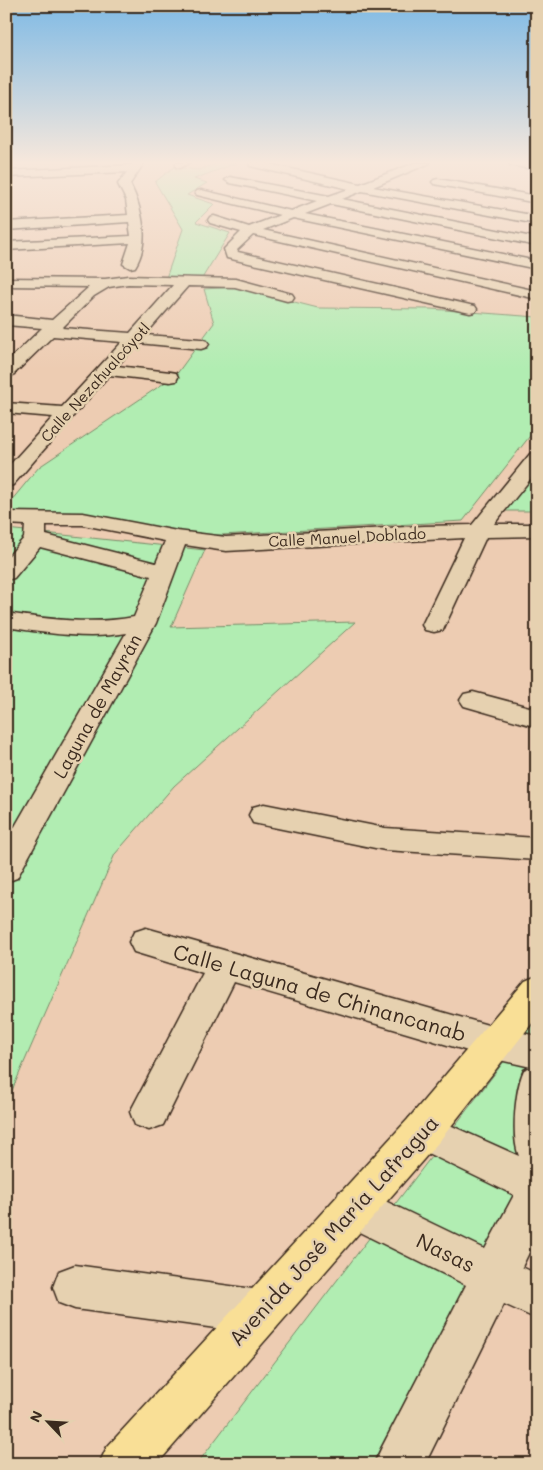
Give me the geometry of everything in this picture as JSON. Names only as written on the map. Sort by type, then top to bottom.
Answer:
[{"type":"main road","name":"Avenida José María Lafragua","points":[[124,1464],[423,1131],[537,990]]},
{"type":"street","points":[[130,264],[138,239],[137,232]]},
{"type":"street","points":[[249,232],[230,249],[232,255],[470,309]]},
{"type":"street","points":[[253,232],[537,294]]},
{"type":"street","points":[[236,283],[352,232]]},
{"type":"street","points":[[377,232],[537,265]]},
{"type":"street","points":[[485,232],[537,242]]},
{"type":"street","points":[[381,289],[495,232]]},
{"type":"street","points":[[6,246],[138,239]]},
{"type":"street","points":[[6,282],[106,283],[128,280],[236,283],[287,297]]},
{"type":"street","points":[[6,372],[13,357],[51,328],[89,293],[106,283]]},
{"type":"street","name":"Calle Nezahualcóyotl","points":[[6,481],[183,283]]},
{"type":"street","points":[[6,320],[51,328],[201,344]]},
{"type":"street","points":[[106,370],[170,377]]},
{"type":"street","points":[[6,408],[67,413]]},
{"type":"street","points":[[434,625],[478,531],[537,458]]},
{"type":"street","points":[[6,518],[36,530],[162,572]]},
{"type":"street","name":"Calle Manuel Doblado","points":[[36,530],[83,519],[226,544],[424,532],[537,530]]},
{"type":"street","points":[[6,573],[36,530]]},
{"type":"street","name":"Laguna de Mayrán","points":[[6,870],[144,623],[162,572],[167,535]]},
{"type":"street","points":[[6,620],[41,625],[110,630],[144,623]]},
{"type":"street","points":[[473,700],[537,718]]},
{"type":"street","points":[[264,815],[385,839],[537,849]]},
{"type":"street","name":"Calle Laguna de Chinancanab","points":[[146,942],[495,1043],[537,1052]]},
{"type":"street","points":[[149,1112],[225,965]]},
{"type":"street","points":[[537,1082],[535,1130],[537,1151]]},
{"type":"street","points":[[423,1131],[537,1185]]},
{"type":"street","points":[[399,1464],[537,1192]]},
{"type":"street","name":"Nasas","points":[[354,1207],[537,1297]]},
{"type":"street","points":[[75,1287],[260,1312]]},
{"type":"green space","points":[[182,232],[230,233],[201,280],[166,278]]},
{"type":"green space","points":[[235,287],[318,308],[431,309],[537,317],[537,427],[463,521],[204,536],[36,520],[6,511],[6,507],[39,467],[176,375],[214,323],[204,289]]},
{"type":"green space","points":[[537,468],[537,511],[503,511]]},
{"type":"green space","points":[[6,529],[205,550],[171,627],[355,622],[174,786],[115,854],[6,1104]]},
{"type":"green space","points":[[537,1018],[537,1168],[528,1167],[372,1464],[197,1464]]}]
